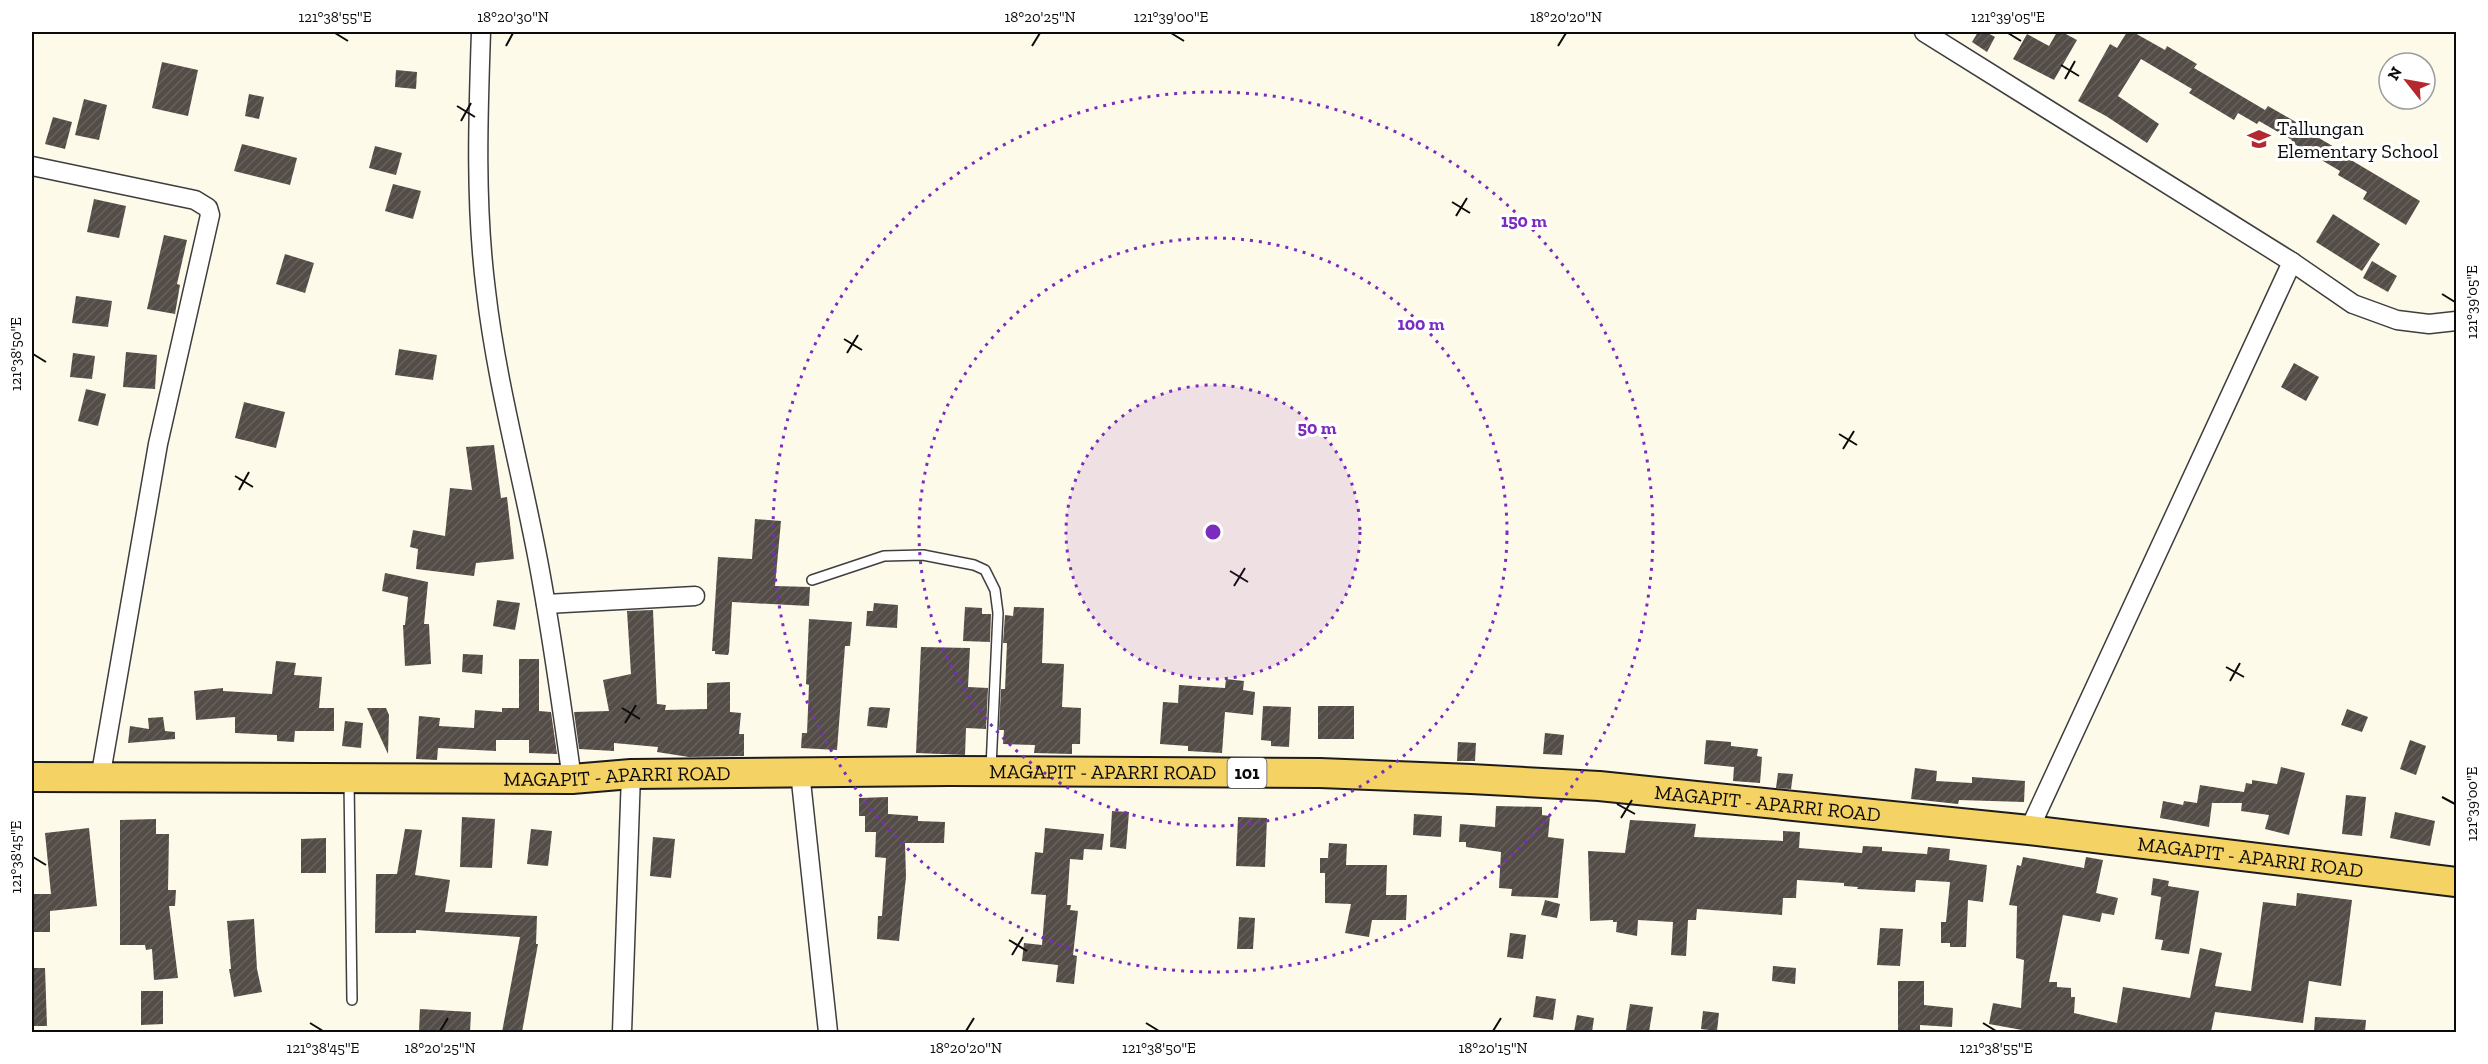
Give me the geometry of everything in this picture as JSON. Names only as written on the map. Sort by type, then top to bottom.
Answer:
[{"type":"main road","name":"MAGAPIT - APARRI ROAD","points":[[32,777],[572,779],[631,774],[800,772],[1320,773],[1587,785],[2029,830],[2457,882]]},
{"type":"street","points":[[481,32],[477,159],[486,290],[506,411],[546,604],[572,779]]},
{"type":"street","points":[[1924,32],[2292,262],[2353,304],[2397,320],[2428,324],[2457,321]]},
{"type":"street","points":[[32,166],[195,200],[208,208],[210,215],[158,444],[100,779]]},
{"type":"street","points":[[2029,830],[2292,262]]},
{"type":"street","points":[[546,604],[695,596]]},
{"type":"street","points":[[800,772],[828,1032]]},
{"type":"street","points":[[622,1032],[631,774]]},
{"type":"lane","points":[[812,580],[884,556],[923,555],[974,565],[984,570],[995,590],[998,613],[990,771]]},
{"type":"lane","points":[[349,779],[352,1000]]},
{"type":"building","points":[[1978,32],[1986,32],[1995,37],[1987,52],[1972,42]]},
{"type":"building","points":[[2057,32],[2062,32],[2077,40],[2054,80],[2013,59],[2027,34],[2049,46]]},
{"type":"building","points":[[2127,32],[2133,32],[2165,50],[2167,46],[2197,64],[2194,68],[2265,110],[2268,106],[2301,125],[2300,127],[2348,155],[2346,157],[2420,201],[2406,225],[2363,199],[2367,192],[2338,175],[2340,171],[2291,142],[2292,140],[2259,121],[2257,124],[2238,113],[2234,120],[2189,93],[2192,89],[2141,59],[2118,96],[2159,124],[2147,143],[2078,101],[2110,44],[2117,48]]},
{"type":"building","points":[[162,62],[198,70],[188,116],[152,108]]},
{"type":"building","points":[[396,70],[417,72],[416,89],[395,87]]},
{"type":"building","points":[[249,94],[264,97],[259,119],[245,116]]},
{"type":"building","points":[[84,99],[107,105],[99,140],[75,135]]},
{"type":"building","points":[[53,117],[72,122],[65,149],[45,144]]},
{"type":"building","points":[[242,144],[297,158],[290,185],[234,171]]},
{"type":"building","points":[[375,146],[402,153],[396,175],[369,168]]},
{"type":"building","points":[[393,184],[421,191],[413,219],[385,211]]},
{"type":"building","points":[[94,199],[126,206],[119,238],[87,232]]},
{"type":"building","points":[[2333,214],[2380,244],[2362,271],[2316,242]]},
{"type":"building","points":[[164,235],[187,240],[177,284],[180,285],[175,314],[147,309]]},
{"type":"building","points":[[285,254],[314,263],[305,293],[276,284]]},
{"type":"building","points":[[2372,261],[2397,276],[2388,292],[2363,278]]},
{"type":"building","points":[[76,296],[112,301],[108,327],[72,323]]},
{"type":"building","points":[[399,349],[437,355],[433,380],[395,375]]},
{"type":"building","points":[[126,352],[157,355],[155,389],[123,387]]},
{"type":"building","points":[[73,353],[95,356],[92,379],[70,377]]},
{"type":"building","points":[[2294,363],[2319,377],[2306,401],[2281,387]]},
{"type":"building","points":[[86,389],[106,394],[98,426],[78,421]]},
{"type":"building","points":[[244,402],[285,412],[276,448],[235,438]]},
{"type":"building","points":[[494,445],[501,498],[507,497],[514,559],[476,563],[474,576],[416,569],[418,549],[410,547],[413,530],[445,536],[450,488],[472,490],[466,447]]},
{"type":"building","points":[[755,519],[781,521],[775,586],[810,587],[809,606],[732,602],[729,652],[728,655],[715,654],[715,651],[712,651],[718,557],[752,559]]},
{"type":"building","points":[[385,573],[428,582],[424,624],[429,624],[431,664],[405,666],[403,625],[405,625],[408,597],[382,591]]},
{"type":"building","points":[[497,600],[520,603],[515,630],[493,626]]},
{"type":"building","points":[[874,603],[898,605],[897,628],[866,626],[867,611],[873,611]]},
{"type":"building","points":[[965,607],[982,608],[982,614],[991,614],[990,642],[963,641]]},
{"type":"building","points":[[1014,607],[1044,608],[1042,663],[1064,664],[1062,707],[1081,708],[1080,744],[1072,744],[1072,754],[1034,753],[1035,745],[1003,744],[1004,730],[999,730],[1001,689],[1005,689],[1007,643],[1003,643],[1005,615],[1013,616]]},
{"type":"building","points":[[653,610],[657,704],[666,705],[665,710],[707,709],[707,683],[730,682],[730,712],[741,713],[739,734],[744,734],[744,756],[689,757],[657,752],[658,747],[614,743],[614,751],[579,749],[574,712],[609,711],[603,680],[631,674],[627,611]]},
{"type":"building","points":[[809,619],[852,622],[850,646],[845,646],[837,750],[801,748],[802,733],[807,733],[809,685],[806,684]]},
{"type":"building","points":[[921,647],[970,648],[968,687],[988,688],[986,729],[966,728],[965,755],[916,753]]},
{"type":"building","points":[[463,654],[483,655],[482,674],[462,672]]},
{"type":"building","points":[[519,659],[539,659],[539,711],[551,712],[557,754],[529,753],[529,740],[496,740],[496,751],[438,748],[437,760],[416,759],[419,716],[440,718],[439,726],[474,728],[475,710],[502,712],[502,708],[519,708]]},
{"type":"building","points":[[276,661],[296,663],[294,675],[322,677],[319,708],[334,708],[334,731],[295,731],[294,742],[277,741],[277,735],[235,733],[235,717],[196,720],[194,691],[223,688],[223,691],[272,694]]},
{"type":"building","points":[[1226,679],[1244,681],[1243,690],[1255,692],[1253,715],[1225,712],[1222,753],[1188,751],[1188,746],[1160,744],[1163,702],[1178,703],[1179,685],[1225,688]]},
{"type":"building","points":[[1263,706],[1291,707],[1289,747],[1271,746],[1271,741],[1261,740]]},
{"type":"building","points":[[1318,706],[1354,706],[1354,739],[1318,739]]},
{"type":"building","points":[[871,707],[890,708],[887,728],[867,726]]},
{"type":"building","points":[[367,708],[386,708],[389,715],[388,754]]},
{"type":"building","points":[[2347,709],[2368,717],[2362,732],[2341,725]]},
{"type":"building","points":[[163,717],[165,731],[175,732],[175,739],[128,743],[130,726],[149,729],[148,718]]},
{"type":"building","points":[[345,721],[363,723],[361,748],[342,746]]},
{"type":"building","points":[[1545,733],[1564,735],[1562,755],[1543,754]]},
{"type":"building","points":[[1706,740],[1731,742],[1731,746],[1758,749],[1757,756],[1762,757],[1760,783],[1733,781],[1734,767],[1704,764]]},
{"type":"building","points":[[2410,740],[2426,746],[2416,775],[2400,769]]},
{"type":"building","points":[[1458,742],[1476,743],[1475,761],[1457,761]]},
{"type":"building","points":[[2281,767],[2305,773],[2289,835],[2265,829],[2269,815],[2241,811],[2242,803],[2212,803],[2209,827],[2160,818],[2163,801],[2183,805],[2184,801],[2197,803],[2200,785],[2244,792],[2246,783],[2252,784],[2252,780],[2277,784]]},
{"type":"building","points":[[1915,768],[1937,771],[1936,781],[1972,783],[1972,777],[2025,781],[2024,802],[1959,800],[1958,804],[1911,799]]},
{"type":"building","points":[[1778,773],[1793,774],[1791,789],[1776,788]]},
{"type":"building","points":[[2346,795],[2366,797],[2362,836],[2342,834]]},
{"type":"building","points":[[888,797],[888,814],[918,816],[918,821],[945,822],[944,843],[905,843],[906,877],[899,941],[877,939],[878,916],[882,916],[886,858],[875,857],[876,832],[865,832],[865,816],[859,816],[859,798]]},
{"type":"building","points":[[1496,806],[1542,807],[1542,815],[1550,816],[1548,837],[1564,839],[1558,898],[1511,896],[1512,889],[1499,888],[1501,852],[1466,847],[1466,842],[1459,842],[1460,824],[1495,827]]},
{"type":"building","points":[[1112,811],[1129,812],[1126,849],[1110,847]]},
{"type":"building","points":[[2395,812],[2435,821],[2430,846],[2390,838]]},
{"type":"building","points":[[1414,814],[1442,816],[1441,837],[1413,835]]},
{"type":"building","points":[[462,817],[495,819],[492,868],[460,867]]},
{"type":"building","points":[[1238,817],[1267,818],[1265,867],[1236,866]]},
{"type":"building","points":[[156,819],[156,834],[169,834],[168,890],[176,890],[175,906],[169,906],[178,978],[154,980],[152,949],[146,950],[145,945],[120,945],[120,820]]},
{"type":"building","points":[[1630,820],[1696,824],[1694,837],[1783,841],[1783,831],[1800,832],[1799,848],[1862,853],[1863,846],[1882,847],[1882,851],[1927,854],[1928,847],[1950,849],[1949,860],[1987,865],[1983,902],[1968,900],[1966,947],[1950,947],[1950,943],[1941,943],[1941,922],[1946,922],[1950,882],[1916,880],[1915,892],[1857,889],[1858,887],[1844,886],[1844,883],[1797,880],[1796,898],[1783,898],[1782,915],[1697,909],[1696,920],[1688,920],[1686,956],[1671,955],[1673,922],[1638,920],[1637,936],[1616,932],[1617,922],[1613,920],[1590,921],[1588,851],[1625,853]]},
{"type":"building","points":[[89,828],[97,906],[50,911],[50,932],[32,932],[32,894],[51,894],[45,833]]},
{"type":"building","points":[[1045,828],[1104,834],[1102,850],[1084,849],[1083,860],[1070,859],[1067,905],[1071,905],[1070,910],[1078,911],[1073,955],[1077,956],[1074,984],[1056,982],[1058,965],[1022,961],[1024,943],[1042,945],[1046,895],[1031,894],[1035,852],[1043,853]]},
{"type":"building","points":[[405,829],[422,830],[415,875],[450,880],[445,912],[537,916],[536,944],[538,944],[522,1032],[502,1032],[520,937],[416,930],[416,933],[375,933],[376,874],[397,874]]},
{"type":"building","points":[[531,829],[552,831],[548,866],[527,864]]},
{"type":"building","points":[[653,837],[675,839],[671,878],[650,876]]},
{"type":"building","points":[[326,838],[326,873],[301,873],[301,839]]},
{"type":"building","points":[[1329,843],[1347,844],[1346,865],[1387,865],[1386,895],[1407,895],[1406,920],[1372,920],[1369,937],[1345,933],[1351,904],[1325,903],[1325,873],[1320,873],[1320,858],[1328,858]]},
{"type":"building","points":[[2023,857],[2084,868],[2086,857],[2103,860],[2096,893],[2118,898],[2114,915],[2102,913],[2100,922],[2063,915],[2049,982],[2057,982],[2057,987],[2071,988],[2071,997],[2075,997],[2074,1013],[2117,1023],[2123,987],[2190,998],[2200,948],[2222,953],[2215,986],[2251,991],[2263,902],[2296,906],[2297,893],[2352,900],[2341,986],[2309,981],[2303,1023],[2215,1012],[2211,1032],[2033,1032],[1989,1024],[1993,1003],[2021,1008],[2024,960],[2016,958],[2017,906],[2009,905],[2017,865],[2021,866]]},
{"type":"building","points":[[2153,878],[2169,881],[2168,886],[2199,891],[2189,954],[2161,950],[2163,940],[2155,939],[2161,897],[2151,895]]},
{"type":"building","points":[[1545,900],[1560,904],[1557,918],[1541,915]]},
{"type":"building","points":[[1239,917],[1255,918],[1253,949],[1237,949]]},
{"type":"building","points":[[254,919],[257,969],[262,992],[234,997],[229,969],[231,969],[227,921]]},
{"type":"building","points":[[1880,928],[1903,929],[1900,966],[1877,965]]},
{"type":"building","points":[[1510,933],[1526,935],[1523,959],[1507,957]]},
{"type":"building","points":[[1773,966],[1796,968],[1795,984],[1772,981]]},
{"type":"building","points":[[32,968],[45,968],[47,1026],[32,1026]]},
{"type":"building","points":[[1898,981],[1924,981],[1924,1005],[1953,1008],[1952,1027],[1920,1025],[1920,1032],[1898,1032]]},
{"type":"building","points":[[141,991],[163,991],[163,1024],[141,1025]]},
{"type":"building","points":[[1536,996],[1556,999],[1553,1020],[1533,1017]]},
{"type":"building","points":[[1630,1004],[1653,1007],[1649,1032],[1626,1030]]},
{"type":"building","points":[[420,1009],[471,1012],[470,1032],[419,1032]]},
{"type":"building","points":[[1703,1011],[1719,1013],[1717,1031],[1701,1029]]},
{"type":"building","points":[[1577,1015],[1594,1018],[1592,1032],[1574,1032]]},
{"type":"building","points":[[2315,1017],[2366,1020],[2365,1032],[2314,1032]]},
{"type":"place","name":"Tallungan Elementary School","points":[[2259,139]]}]
